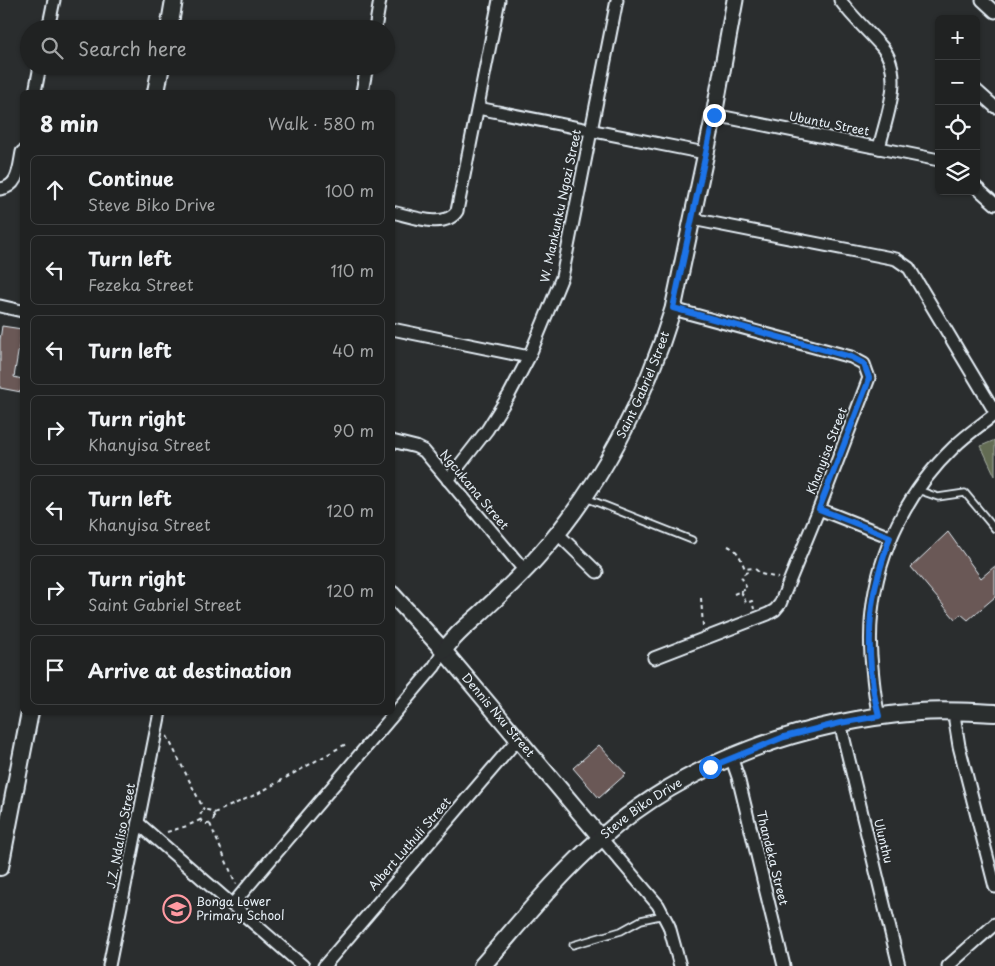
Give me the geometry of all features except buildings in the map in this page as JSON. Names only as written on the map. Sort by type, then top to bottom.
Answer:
[{"type":"main road","points":[[171,20],[174,0]]},
{"type":"main road","points":[[156,90],[159,75]]},
{"type":"main road","name":"Steve Biko Drive","points":[[483,966],[551,889],[601,838],[648,802],[731,757],[784,737],[840,723],[879,716],[955,711],[995,713]]},
{"type":"main road","points":[[0,867],[29,715]]},
{"type":"street","points":[[50,20],[54,0]]},
{"type":"street","points":[[377,20],[380,0]]},
{"type":"street","points":[[395,213],[440,222],[450,219],[457,211],[498,0]]},
{"type":"street","name":"W. Mankunku Ngozi Street","points":[[448,480],[487,430],[509,395],[529,357],[562,277],[617,0]]},
{"type":"street","name":"Saint Gabriel Street","points":[[444,652],[454,638],[525,571],[557,533],[584,497],[616,443],[645,386],[673,308],[704,153],[714,115],[735,0]]},
{"type":"street","points":[[840,0],[883,49],[893,69],[892,90],[879,148]]},
{"type":"street","points":[[982,0],[995,12]]},
{"type":"street","points":[[35,90],[38,75]]},
{"type":"street","points":[[362,90],[365,75]]},
{"type":"street","points":[[980,94],[995,107]]},
{"type":"street","points":[[478,108],[704,153]]},
{"type":"street","name":"Ubuntu Street","points":[[714,115],[935,159]]},
{"type":"street","points":[[0,189],[10,186],[16,179],[20,161]]},
{"type":"street","points":[[980,191],[995,204]]},
{"type":"street","points":[[692,219],[896,259],[903,263],[909,268],[995,413],[954,447],[937,465],[918,490],[890,537],[874,594],[870,644],[874,690],[879,716]]},
{"type":"street","points":[[0,306],[20,311]]},
{"type":"street","name":"Khanyisa Street","points":[[654,658],[757,618],[775,610],[780,604],[869,378],[864,364],[851,357],[673,308]]},
{"type":"street","points":[[395,331],[529,357]]},
{"type":"street","name":"Ngcukana Street","points":[[395,442],[424,451],[525,571]]},
{"type":"street","points":[[819,509],[890,537]]},
{"type":"street","points":[[557,533],[597,572]]},
{"type":"street","name":"Dennis Nxu Street","points":[[395,597],[444,652],[601,838]]},
{"type":"street","points":[[395,713],[434,667],[444,652]]},
{"type":"street","points":[[955,711],[959,746],[995,887]]},
{"type":"street","name":"J.Z. Ndaliso Street","points":[[109,966],[159,715]]},
{"type":"street","points":[[232,905],[393,715]]},
{"type":"street","name":"Ulunthu","points":[[840,723],[899,966]]},
{"type":"street","name":"Albert Luthuli Street","points":[[324,966],[517,740]]},
{"type":"street","name":"Thandeka Street","points":[[731,757],[738,777],[784,966]]},
{"type":"street","points":[[138,823],[303,966]]},
{"type":"street","points":[[601,838],[652,897],[664,915],[680,966]]},
{"type":"street","points":[[948,966],[995,924]]},
{"type":"lane","points":[[918,490],[938,497],[965,493],[995,529]]},
{"type":"lane","points":[[584,497],[692,540]]},
{"type":"lane","points":[[573,945],[621,931],[641,920],[664,915]]},
{"type":"path","points":[[728,546],[739,554],[747,572],[741,576],[746,589],[734,594]]},
{"type":"path","points":[[745,569],[754,568],[761,574],[789,582]]},
{"type":"path","points":[[741,592],[746,603],[752,602],[757,618]]},
{"type":"path","points":[[701,598],[706,638]]},
{"type":"path","points":[[163,735],[167,736],[204,810]]},
{"type":"path","points":[[214,813],[257,794],[346,744]]},
{"type":"path","points":[[210,824],[204,824],[200,820],[200,814],[204,810],[210,810],[214,813]]},
{"type":"path","points":[[210,824],[214,819],[214,813]]},
{"type":"path","points":[[165,833],[200,820]]},
{"type":"path","points":[[210,824],[238,888]]},
{"type":"green space","points":[[995,440],[995,476],[981,446]]},
{"type":"place","name":"Bonga Lower Primary School","points":[[177,909]]},
{"type":"route","points":[[710,767],[784,737],[840,723],[879,716],[874,690],[870,644],[874,594],[890,537],[819,509],[867,385],[869,378],[864,364],[851,357],[673,308],[704,153],[714,115]]}]
